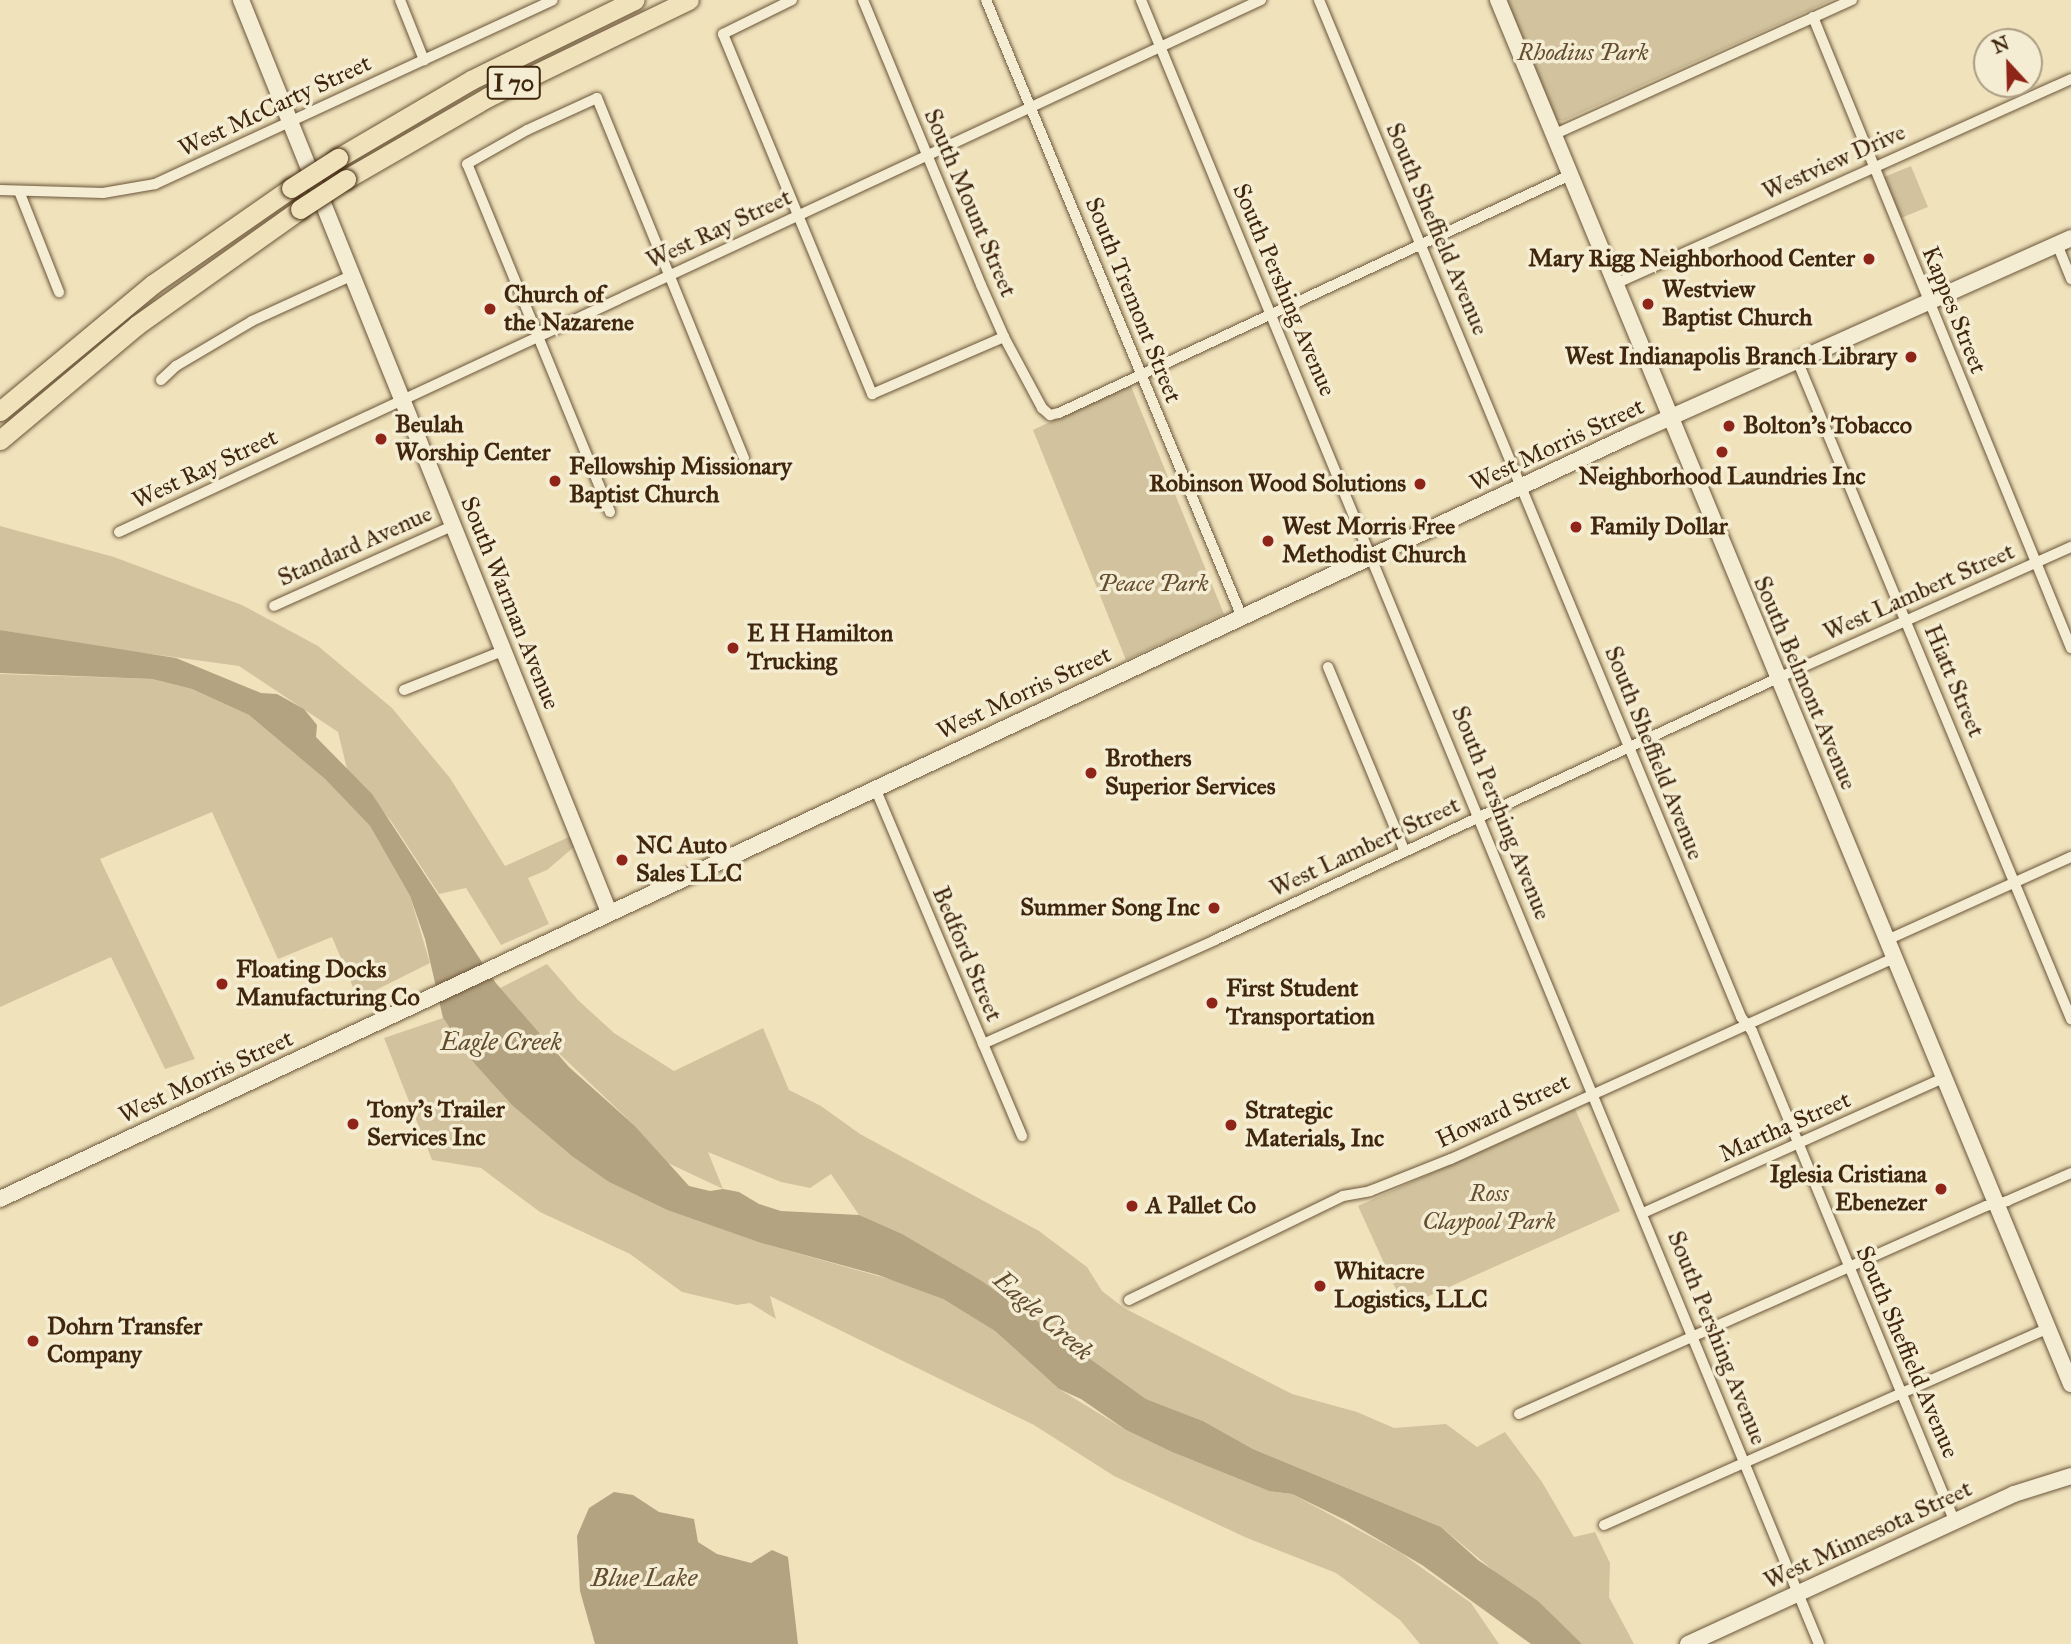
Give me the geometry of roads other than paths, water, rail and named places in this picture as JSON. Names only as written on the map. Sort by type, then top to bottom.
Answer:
[{"type":"highway","name":"I 70","points":[[0,411],[153,284],[291,188],[471,80],[634,0]]},
{"type":"highway","name":"I 70","points":[[0,440],[137,326],[346,179],[488,97],[689,0]]},
{"type":"main road","name":"South Warman Avenue","points":[[241,0],[609,912]]},
{"type":"main road","name":"South Belmont Avenue","points":[[1498,0],[2071,1384]]},
{"type":"main road","name":"West Morris Street","points":[[0,1199],[1521,486],[2064,241]]},
{"type":"main road","name":"West Minnesota Street","points":[[1688,1644],[1954,1520],[2014,1494],[2071,1476]]},
{"type":"street","points":[[400,0],[424,60]]},
{"type":"street","name":"West McCarty Street","points":[[0,190],[103,192],[147,186],[553,0]]},
{"type":"street","points":[[792,0],[723,34],[872,394],[1004,337]]},
{"type":"street","name":"South Mount Street","points":[[863,0],[1004,337],[1042,408],[1050,415],[1059,414],[1141,375]]},
{"type":"street","name":"South Tremont Street","points":[[986,0],[1242,617]]},
{"type":"street","name":"South Pershing Avenue","points":[[1140,0],[1819,1644]]},
{"type":"street","name":"West Ray Street","points":[[119,532],[1261,0]]},
{"type":"street","name":"South Sheffield Avenue","points":[[1319,0],[1629,748],[1798,1144],[1954,1520]]},
{"type":"street","points":[[1553,135],[1848,2]]},
{"type":"street","name":"Kappes Street","points":[[1813,17],[2071,648]]},
{"type":"street","name":"Westview Drive","points":[[1615,284],[2071,79]]},
{"type":"street","points":[[610,512],[467,164],[527,130],[597,98],[744,458]]},
{"type":"street","points":[[1141,375],[1570,175]]},
{"type":"street","points":[[19,191],[59,292]]},
{"type":"street","points":[[2064,241],[2071,279]]},
{"type":"street","points":[[161,380],[176,366],[252,321],[353,275]]},
{"type":"street","name":"Hiatt Street","points":[[1797,360],[2071,1019]]},
{"type":"street","name":"Standard Avenue","points":[[274,606],[454,525]]},
{"type":"street","name":"West Lambert Street","points":[[983,1044],[1779,678],[2071,547]]},
{"type":"street","points":[[404,690],[505,650]]},
{"type":"street","points":[[1328,667],[1405,852]]},
{"type":"street","name":"Bedford Street","points":[[875,788],[1022,1136]]},
{"type":"street","points":[[1887,940],[2071,858]]},
{"type":"street","name":"Howard Street","points":[[1129,1300],[1343,1196],[1370,1191],[1451,1159],[1894,958]]},
{"type":"street","name":"Martha Street","points":[[1643,1213],[1944,1078]]},
{"type":"street","points":[[1518,1414],[2071,1172]]},
{"type":"street","points":[[1604,1525],[2048,1328]]},
{"type":"water","name":"Eagle Creek","points":[[0,630],[176,658],[261,693],[277,694],[304,709],[317,725],[316,737],[372,794],[495,982],[569,1067],[635,1126],[689,1186],[710,1191],[723,1189],[739,1192],[759,1204],[781,1211],[859,1215],[902,1234],[982,1281],[1146,1399],[1203,1421],[1253,1449],[1441,1527],[1478,1560],[1538,1601],[1582,1644],[1531,1644],[1422,1565],[1347,1521],[1292,1494],[1269,1491],[1172,1452],[1126,1430],[1081,1399],[1059,1389],[995,1331],[943,1299],[878,1275],[761,1243],[667,1210],[609,1182],[572,1156],[512,1105],[474,1063],[443,1018],[425,939],[410,896],[370,826],[325,779],[249,715],[192,689],[152,679],[0,673]]},
{"type":"water","name":"Blue Lake","points":[[614,1492],[633,1495],[659,1512],[694,1519],[698,1542],[717,1554],[751,1563],[772,1550],[788,1557],[798,1644],[595,1644],[580,1591],[577,1536],[589,1508]]},
{"type":"place","name":"Mary Rigg Neighborhood Center","points":[[1869,259]]},
{"type":"place","name":"Westview Baptist Church","points":[[1648,304]]},
{"type":"place","name":"Church of the Nazarene","points":[[490,309]]},
{"type":"place","name":"West Indianapolis Branch Library","points":[[1911,357]]},
{"type":"place","name":"Bolton's Tobacco","points":[[1729,426]]},
{"type":"place","name":"Beulah Worship Center","points":[[381,439]]},
{"type":"place","name":"Neighborhood Laundries Inc","points":[[1722,452]]},
{"type":"place","name":"Fellowship Missionary Baptist Church","points":[[555,481]]},
{"type":"place","name":"Robinson Wood Solutions","points":[[1420,484]]},
{"type":"place","name":"Family Dollar","points":[[1576,527]]},
{"type":"place","name":"West Morris Free Methodist Church","points":[[1268,541]]},
{"type":"place","name":"E H Hamilton Trucking","points":[[733,648]]},
{"type":"place","name":"Brothers Superior Services","points":[[1091,773]]},
{"type":"place","name":"NC Auto Sales LLC","points":[[622,860]]},
{"type":"place","name":"Summer Song Inc","points":[[1214,908]]},
{"type":"place","name":"Floating Docks Manufacturing Co","points":[[222,984]]},
{"type":"place","name":"First Student Transportation","points":[[1212,1003]]},
{"type":"place","name":"Tony's Trailer Services Inc","points":[[353,1124]]},
{"type":"place","name":"Strategic Materials, Inc","points":[[1231,1125]]},
{"type":"place","name":"Iglesia Cristiana Ebenezer","points":[[1941,1189]]},
{"type":"place","name":"A Pallet Co","points":[[1132,1206]]},
{"type":"place","name":"Whitacre Logistics, LLC","points":[[1320,1286]]},
{"type":"place","name":"Dohrn Transfer Company","points":[[33,1341]]},
{"type":"park label","name":"Rhodius Park","points":[[1583,53]]},
{"type":"park label","name":"Peace Park","points":[[1153,584]]},
{"type":"park label","name":"Ross Claypool Park","points":[[1489,1208]]}]
